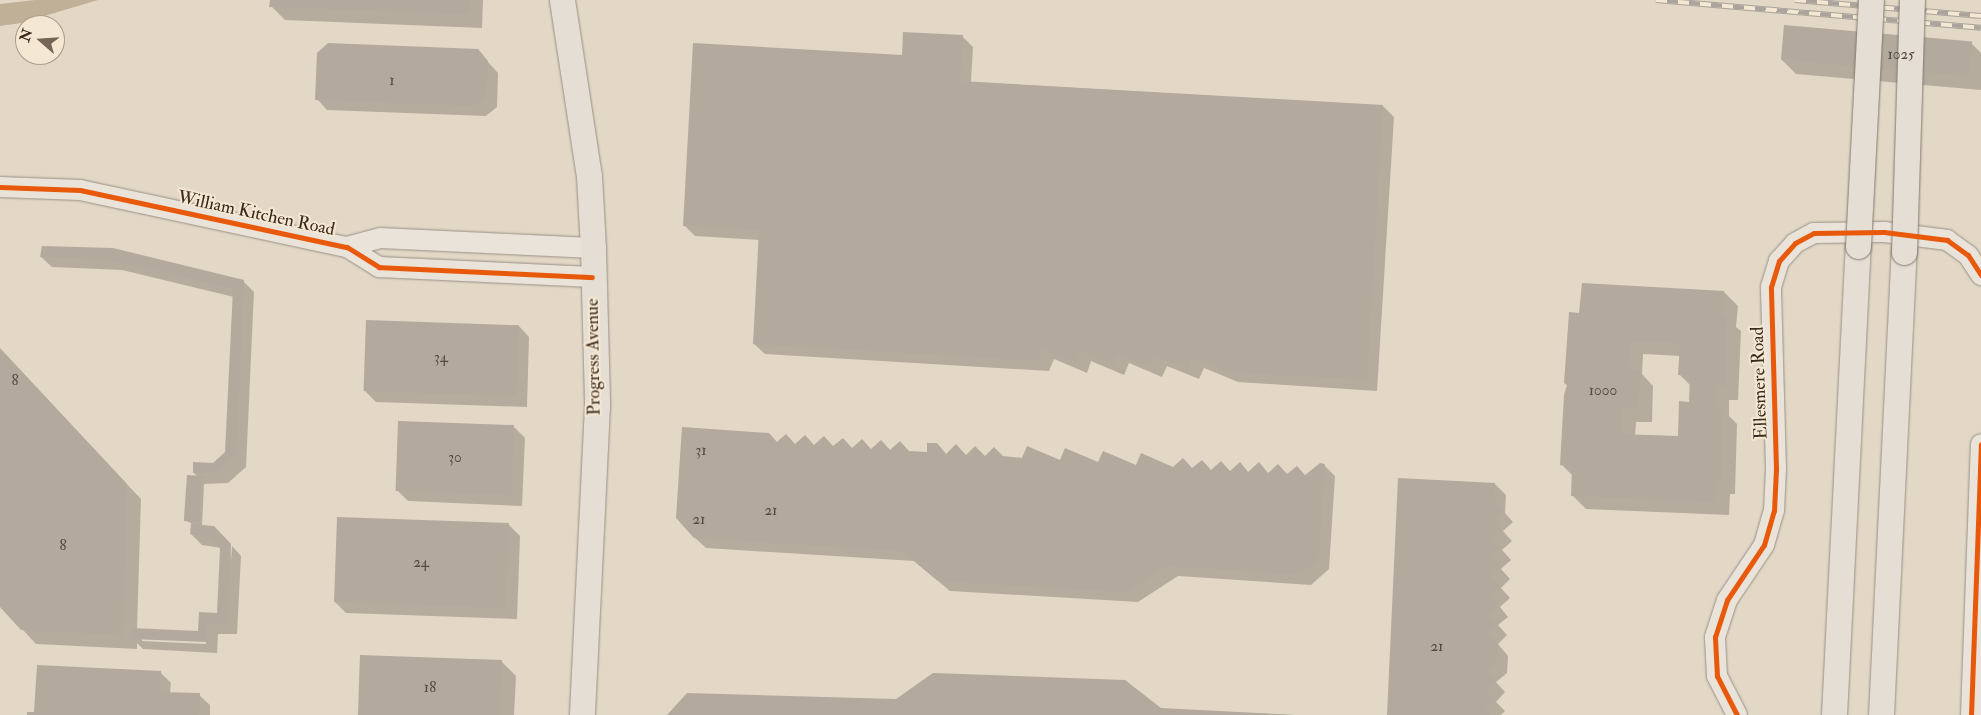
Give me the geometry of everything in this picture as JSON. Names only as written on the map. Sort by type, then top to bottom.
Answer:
[{"type":"main road","name":"Progress Avenue","points":[[562,0],[589,176],[593,248],[592,277],[596,406],[582,715]]},
{"type":"main road","points":[[1834,715],[1871,0]]},
{"type":"main road","points":[[1881,715],[1904,252],[1912,0]]},
{"type":"street","name":"William Kitchen Road","points":[[0,187],[80,190],[347,248],[379,267],[592,277]]},
{"type":"street","name":"Ellesmere Road","points":[[1737,715],[1717,676],[1715,637],[1727,600],[1764,545],[1774,511],[1776,469],[1771,287],[1779,261],[1804,236],[1832,230],[1936,237],[1957,245],[1978,262]]},
{"type":"street","name":"William Kitchen Road","points":[[347,248],[380,238],[593,248]]},
{"type":"street","points":[[1975,713],[1981,444]]},
{"type":"shaded area","points":[[35,0],[98,0],[48,15],[15,15],[15,24],[0,26],[0,4]]},
{"type":"building","points":[[270,0],[469,0],[469,14],[269,7]]},
{"type":"building","points":[[1784,25],[1972,41],[1969,76],[1781,60]]},
{"type":"building","points":[[903,32],[963,35],[960,81],[1383,105],[1367,380],[1227,372],[1193,358],[1188,369],[1156,356],[1151,368],[1118,354],[1113,365],[1081,351],[1076,363],[1043,349],[1039,361],[753,344],[759,230],[683,226],[693,43],[902,55]]},
{"type":"building","points":[[328,43],[478,49],[488,61],[486,96],[475,106],[315,100],[317,53]]},
{"type":"building","points":[[42,246],[113,248],[244,280],[236,456],[216,473],[193,473],[193,462],[213,463],[225,452],[233,289],[111,260],[40,257]]},
{"type":"building","points":[[1582,283],[1724,291],[1723,314],[1727,316],[1725,387],[1716,386],[1715,408],[1723,409],[1721,480],[1716,480],[1716,502],[1571,496],[1572,467],[1560,465],[1564,395],[1567,385],[1564,383],[1569,312],[1579,313]],"holes":[[[1630,341],[1680,343],[1678,375],[1690,376],[1689,402],[1679,401],[1678,436],[1621,434],[1622,408],[1638,409],[1640,370],[1628,370]]]},
{"type":"building","points":[[366,320],[519,325],[516,396],[364,391]]},
{"type":"building","points":[[0,348],[127,484],[123,635],[21,630],[0,607]]},
{"type":"building","points":[[398,421],[514,425],[511,495],[396,491]]},
{"type":"building","points":[[682,427],[769,433],[777,442],[786,434],[795,444],[805,435],[814,445],[824,436],[833,446],[843,438],[852,448],[862,439],[871,449],[881,440],[890,450],[900,441],[909,451],[927,452],[927,443],[937,443],[946,454],[956,444],[966,455],[975,446],[985,456],[994,447],[1003,456],[1022,458],[1027,446],[1060,460],[1065,448],[1098,462],[1103,451],[1136,465],[1141,453],[1173,467],[1183,458],[1192,468],[1202,460],[1211,470],[1221,461],[1230,471],[1240,462],[1248,472],[1259,462],[1268,473],[1278,464],[1287,474],[1297,466],[1305,475],[1320,463],[1325,464],[1319,558],[1300,575],[1167,566],[1127,592],[938,581],[902,551],[694,538],[676,518]]},
{"type":"building","points":[[187,475],[202,476],[199,522],[184,521]]},
{"type":"building","points":[[1398,478],[1495,483],[1495,501],[1503,511],[1493,520],[1502,530],[1492,539],[1501,548],[1491,557],[1500,568],[1491,576],[1500,586],[1490,595],[1499,605],[1489,614],[1498,624],[1488,633],[1498,644],[1496,662],[1487,671],[1496,681],[1486,690],[1495,700],[1485,709],[1491,715],[1387,715]]},
{"type":"building","points":[[337,517],[509,523],[506,608],[334,602]]},
{"type":"building","points":[[191,524],[214,526],[231,544],[227,624],[207,623],[207,642],[131,639],[132,628],[198,631],[199,612],[217,613],[220,548],[209,536],[190,534]]},
{"type":"building","points":[[360,655],[502,660],[500,715],[358,715]]},
{"type":"building","points":[[37,665],[161,671],[160,692],[200,693],[199,715],[27,715],[27,712],[34,712]]},
{"type":"building","points":[[933,673],[1125,680],[1161,708],[1295,715],[667,715],[687,693],[896,699]]},
{"type":"railway","points":[[1656,0],[1981,28]]},
{"type":"railway","points":[[1795,0],[1981,16]]},
{"type":"cycle path","points":[[0,187],[80,190],[347,247],[379,267],[592,277]]},
{"type":"cycle path","points":[[1737,715],[1717,676],[1715,637],[1727,600],[1764,545],[1774,511],[1776,469],[1771,287],[1779,261],[1795,243],[1814,233],[1884,232],[1947,240],[1968,255],[1981,275]]},
{"type":"cycle path","points":[[1971,715],[1981,444]]}]
